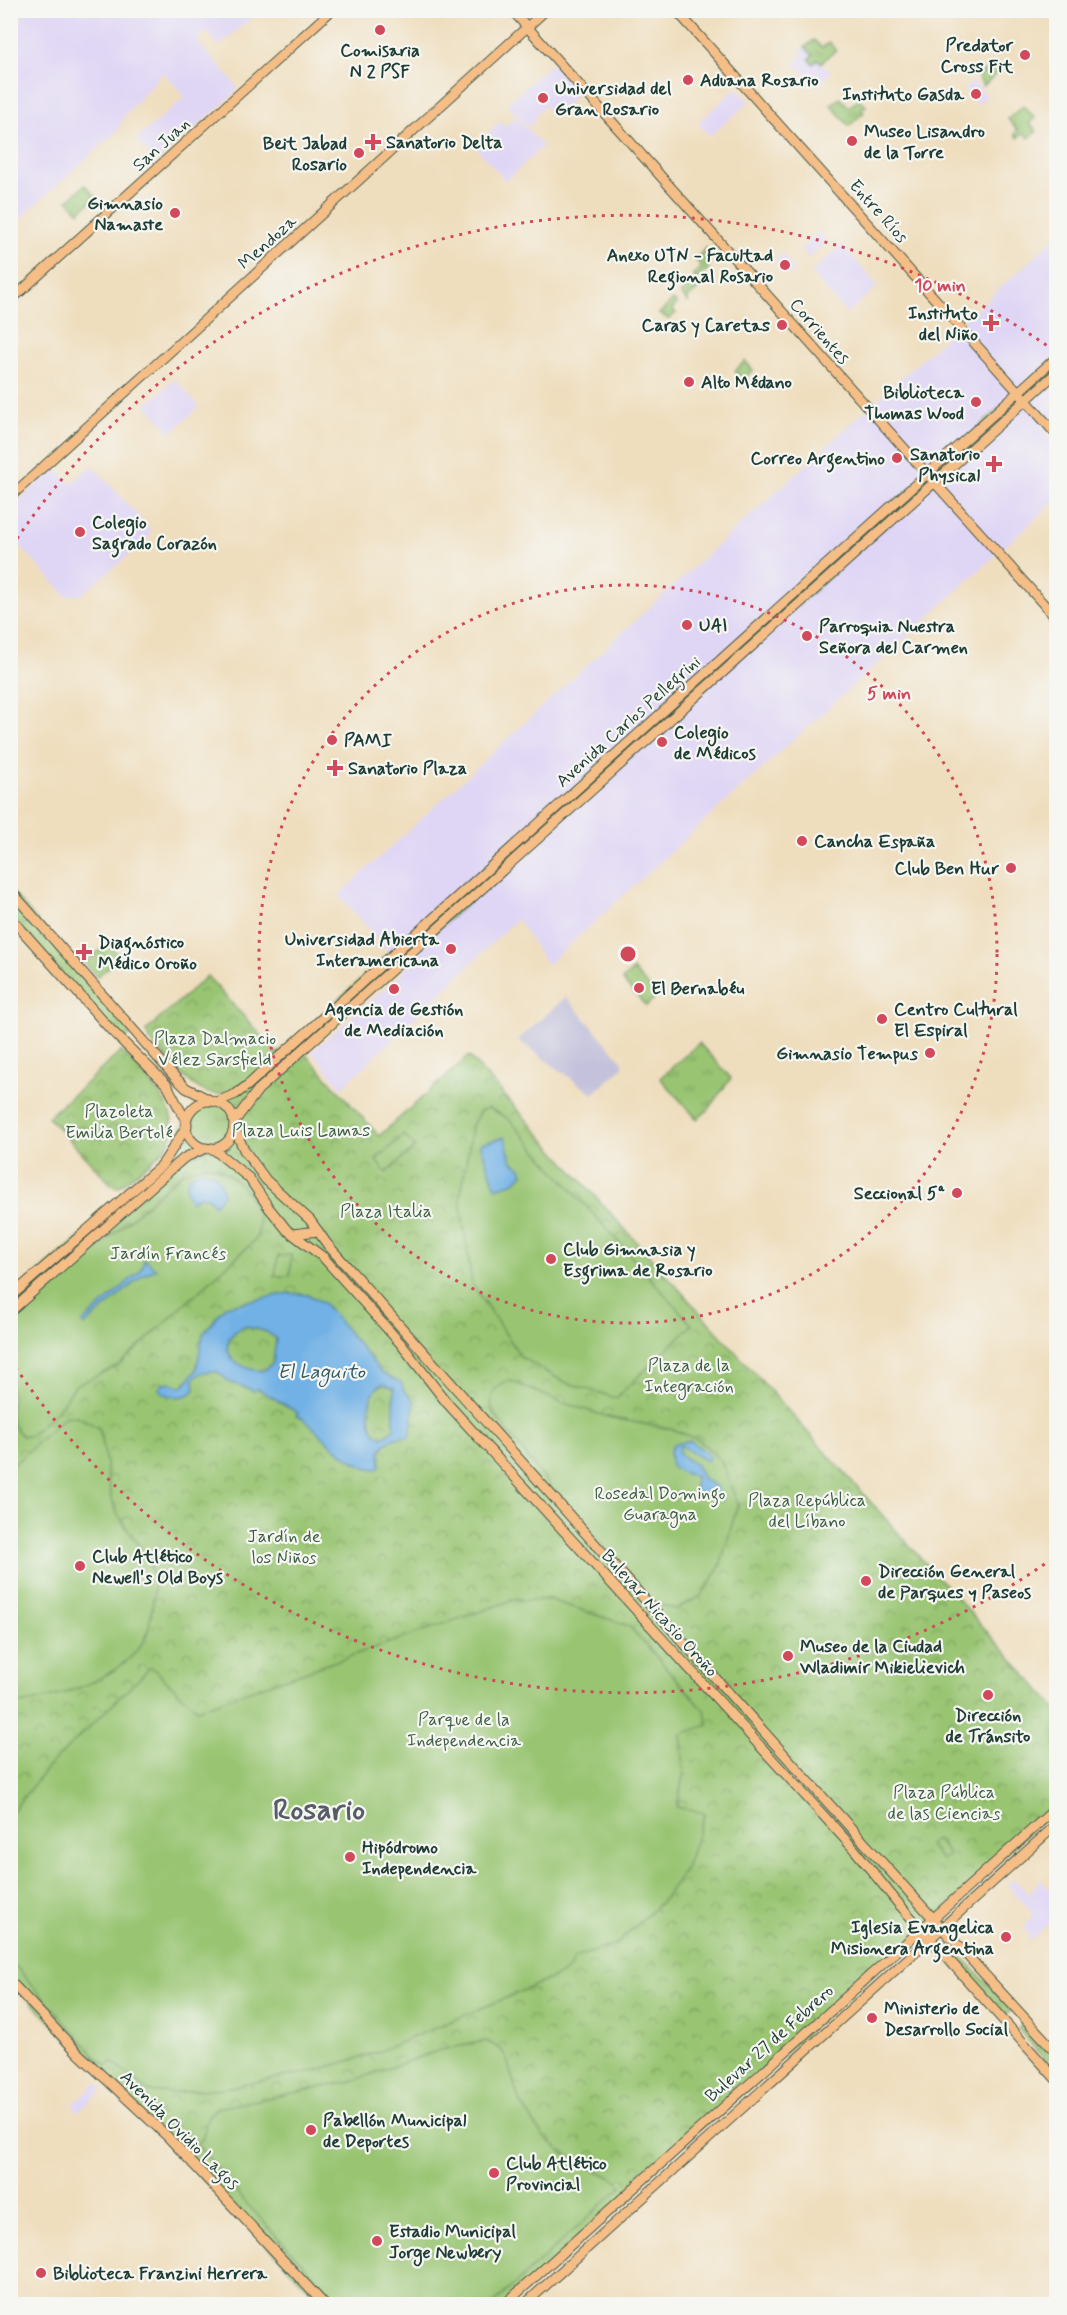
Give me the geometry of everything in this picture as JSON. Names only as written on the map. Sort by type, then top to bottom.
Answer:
[{"type":"main road","name":"San Juan","points":[[10,302],[332,10]]},
{"type":"main road","name":"Corrientes","points":[[512,10],[1056,618]]},
{"type":"main road","name":"Mendoza","points":[[10,497],[546,10]]},
{"type":"main road","name":"Entre Ríos","points":[[676,10],[1056,434]]},
{"type":"main road","name":"Avenida Carlos Pellegrini","points":[[214,1101],[236,1094],[248,1085],[1056,358]]},
{"type":"main road","name":"Avenida Carlos Pellegrini","points":[[234,1125],[258,1090],[1056,373]]},
{"type":"main road","points":[[10,890],[174,1076],[186,1088],[228,1108],[234,1125],[227,1142],[175,1165],[10,1312]]},
{"type":"main road","points":[[10,917],[111,1030],[167,1085],[187,1124],[191,1138],[209,1148]]},
{"type":"main road","points":[[10,1297],[162,1165],[187,1124],[188,1116],[198,1105],[214,1101]]},
{"type":"main road","name":"Bulevar Nicasio Oroño","points":[[234,1125],[244,1150],[266,1180],[293,1203],[627,1582],[728,1689],[942,1929],[1056,2052]]},
{"type":"main road","name":"Bulevar Nicasio Oroño","points":[[209,1148],[249,1178],[268,1208],[293,1234],[323,1257],[431,1380],[447,1403],[854,1849],[1056,2079]]},
{"type":"main road","points":[[293,1234],[318,1231]]},
{"type":"main road","name":"Bulevar 27 de Febrero","points":[[505,2304],[1056,1808]]},
{"type":"main road","name":"Bulevar 27 de Febrero","points":[[525,2304],[1056,1825]]},
{"type":"main road","name":"Avenida Ovidio Lagos","points":[[10,1981],[78,2053],[168,2137],[324,2304]]},
{"type":"shaded area","points":[[19,11],[259,11],[219,46],[206,31],[197,41],[237,86],[236,92],[159,160],[154,160],[136,140],[185,97],[163,72],[125,115],[117,131],[11,227],[10,30],[23,19]]},
{"type":"shaded area","points":[[805,47],[813,56],[809,59],[818,59],[831,73],[816,86],[794,63],[803,54],[800,51]]},
{"type":"shaded area","name":"Universidad del Gran Rosario","points":[[552,63],[579,92],[554,116],[545,106],[534,116],[536,120],[528,127],[507,104]]},
{"type":"shaded area","name":"Instituto Gasda","points":[[973,81],[987,96],[978,104],[964,90]]},
{"type":"shaded area","points":[[736,88],[749,102],[710,136],[698,123]]},
{"type":"shaded area","points":[[516,117],[543,146],[506,181],[474,146],[501,121],[506,126]]},
{"type":"shaded area","points":[[819,232],[827,241],[809,258],[801,249]]},
{"type":"shaded area","points":[[1056,237],[1056,417],[1043,429],[1056,444],[1056,500],[547,965],[517,919],[342,1088],[312,1051],[405,971],[339,895],[650,607]]},
{"type":"shaded area","points":[[842,245],[878,286],[847,314],[811,273]]},
{"type":"shaded area","name":"Anexo UTN - Facultad Regional Rosario","points":[[782,254],[795,270],[788,276],[775,261]]},
{"type":"shaded area","points":[[175,379],[199,407],[171,433],[146,405]]},
{"type":"shaded area","name":"Colegio Sagrado Corazón","points":[[92,465],[150,529],[150,537],[81,595],[66,596],[11,536],[11,508],[55,467],[71,484]]},
{"type":"shaded area","points":[[566,997],[623,1062],[623,1067],[593,1094],[518,1040]]},
{"type":"shaded area","points":[[1014,1879],[1029,1895],[1040,1879],[1056,1896],[1056,1917],[1031,1940],[1024,1928],[1033,1914],[1007,1884]]},
{"type":"shaded area","points":[[97,2082],[103,2089],[78,2113],[72,2105]]},
{"type":"green space","points":[[814,40],[822,48],[829,42],[836,50],[821,63],[818,59],[813,64],[809,59],[813,56],[805,47]]},
{"type":"green space","points":[[998,64],[1002,69],[983,86],[978,76],[984,70],[987,73]]},
{"type":"green space","points":[[840,98],[849,107],[859,99],[866,106],[861,110],[864,112],[849,126],[831,105]]},
{"type":"green space","points":[[1023,106],[1035,118],[1029,123],[1037,131],[1029,138],[1024,133],[1018,138],[1015,134],[1018,131],[1008,119]]},
{"type":"green space","points":[[85,185],[96,197],[79,212],[68,200]]},
{"type":"green space","points":[[706,248],[708,250],[703,255],[709,268],[696,279],[692,275],[702,267],[695,259]]},
{"type":"green space","points":[[694,281],[700,287],[688,298],[688,302],[681,294]]},
{"type":"green space","points":[[673,300],[677,304],[672,309],[676,313],[669,319],[659,314]]},
{"type":"green space","points":[[1056,358],[1056,373],[303,1051],[227,1141],[11,1312],[10,1297],[162,1165],[192,1110],[205,1102],[228,1098]]},
{"type":"green space","points":[[745,361],[753,370],[742,380],[735,371]]},
{"type":"green space","points":[[10,890],[135,1031],[123,1041],[11,917]]},
{"type":"green space","points":[[108,943],[120,957],[97,977],[85,963]]},
{"type":"green space","name":"El Bernabéu","points":[[633,970],[657,996],[646,1006],[622,980]]},
{"type":"green space","name":"Plaza Dalmacio Vélez Sarsfield","points":[[207,976],[277,1053],[249,1079],[226,1093],[215,1094],[202,1090],[188,1080],[153,1044],[146,1031]]},
{"type":"green space","points":[[699,1043],[731,1078],[707,1111],[697,1119],[660,1078]]},
{"type":"green space","name":"Plazoleta Emilia Bertolé","points":[[122,1051],[159,1093],[172,1119],[172,1131],[164,1149],[119,1187],[113,1186],[48,1117]]},
{"type":"green space","name":"Parque de la Independencia","points":[[303,1051],[379,1136],[469,1056],[1056,1708],[1056,1808],[505,2304],[324,2304],[11,1981],[11,1312],[184,1158],[227,1141],[239,1113]]},
{"type":"green space","name":"Club Gimnasia y Esgrima de Rosario","points":[[489,1108],[509,1119],[692,1325],[616,1398],[564,1382],[521,1357],[472,1284],[460,1198],[473,1123],[480,1111]]},
{"type":"green space","points":[[404,1135],[415,1147],[386,1173],[376,1160]]},
{"type":"green space","name":"Jardín Francés","points":[[206,1165],[228,1174],[247,1193],[258,1216],[259,1229],[255,1240],[118,1366],[76,1385],[57,1411],[29,1436],[22,1436],[11,1423],[10,1327],[183,1172]]},
{"type":"green space","points":[[291,1255],[290,1276],[275,1276],[278,1256]]},
{"type":"green space","name":"Rosedal Domingo Guaragna","points":[[511,1381],[561,1402],[612,1418],[671,1429],[699,1440],[721,1461],[738,1504],[720,1566],[701,1596],[676,1609],[653,1603],[554,1491],[492,1409],[491,1403],[496,1388]]},
{"type":"green space","name":"Club Atlético Newell's Old Boys","points":[[66,1416],[79,1417],[99,1428],[110,1490],[116,1509],[145,1555],[153,1575],[154,1591],[150,1624],[138,1649],[108,1674],[68,1692],[28,1703],[11,1705],[11,1467]]},
{"type":"green space","name":"Hipódromo Independencia","points":[[513,1600],[551,1600],[629,1626],[705,1711],[708,1725],[681,1734],[684,1771],[677,1807],[705,1813],[686,1868],[664,1899],[617,1944],[573,1958],[570,1968],[562,1974],[378,2052],[315,2071],[231,2087],[170,2093],[148,2091],[112,2061],[107,2066],[98,2059],[11,1961],[11,1813],[46,1769],[151,1667],[197,1709]]},
{"type":"green space","points":[[936,1839],[948,1854],[942,1860],[929,1845]]},
{"type":"green space","points":[[949,1944],[1011,2010],[1010,2012],[1005,2014],[946,1950]]},
{"type":"green space","points":[[1023,2023],[1052,2056],[1046,2061],[1018,2029]]},
{"type":"green space","points":[[486,2041],[501,2049],[507,2060],[519,2100],[542,2135],[563,2153],[614,2179],[622,2186],[493,2304],[340,2304],[247,2204],[196,2143],[202,2140],[208,2116],[216,2108],[349,2082],[440,2050]]},
{"type":"water","points":[[505,1137],[511,1160],[521,1168],[523,1174],[515,1182],[496,1188],[480,1144]]},
{"type":"water","points":[[201,1170],[215,1175],[222,1185],[223,1195],[214,1205],[208,1197],[199,1196],[191,1202],[188,1197],[187,1183],[192,1175]]},
{"type":"water","points":[[145,1259],[156,1269],[143,1275],[84,1326],[82,1323],[140,1271]]},
{"type":"water","name":"El Laguito","points":[[289,1293],[309,1295],[325,1304],[382,1373],[402,1383],[403,1389],[414,1401],[409,1437],[389,1441],[380,1451],[381,1466],[377,1469],[368,1468],[348,1458],[304,1419],[296,1416],[298,1413],[257,1388],[255,1391],[229,1382],[218,1372],[199,1374],[194,1379],[195,1390],[187,1395],[177,1397],[162,1392],[159,1389],[162,1384],[169,1382],[182,1387],[196,1371],[203,1334],[225,1306]],"holes":[[[244,1326],[267,1332],[276,1339],[273,1363],[262,1371],[242,1366],[230,1354],[229,1340]],[[383,1384],[394,1388],[394,1429],[383,1437],[373,1431],[370,1419],[373,1393]]]},
{"type":"water","points":[[691,1441],[708,1454],[709,1459],[706,1461],[682,1446],[679,1446],[679,1454],[696,1465],[703,1479],[717,1487],[722,1500],[695,1492],[695,1476],[683,1473],[671,1466],[670,1451],[673,1444]]},
{"type":"place","name":"Comisaria N 2 PSF","points":[[380,30]]},
{"type":"place","name":"Predator Cross Fit","points":[[1025,55]]},
{"type":"place","name":"Aduana Rosario","points":[[688,80]]},
{"type":"place","name":"Instituto Gasda","points":[[976,94]]},
{"type":"place","name":"Universidad del Gran Rosario","points":[[543,98]]},
{"type":"place","name":"Museo Lisandro de la Torre","points":[[852,141]]},
{"type":"place","name":"Sanatorio Delta","points":[[373,142]]},
{"type":"place","name":"Beit Jabad Rosario","points":[[359,153]]},
{"type":"place","name":"Gimnasio Namaste","points":[[175,213]]},
{"type":"place","name":"Anexo UTN - Facultad Regional Rosario","points":[[785,265]]},
{"type":"place","name":"Instituto del Niño","points":[[991,323]]},
{"type":"place","name":"Caras y Caretas","points":[[782,325]]},
{"type":"place","name":"Alto Médano","points":[[689,382]]},
{"type":"place","name":"Biblioteca Thomas Wood","points":[[976,402]]},
{"type":"place","name":"Correo Argentino","points":[[897,458]]},
{"type":"place","name":"Sanatorio Physical","points":[[994,464]]},
{"type":"place","name":"Colegio Sagrado Corazón","points":[[80,532]]},
{"type":"place","name":"UAI","points":[[687,625]]},
{"type":"place","name":"Parroquia Nuestra Señora del Carmen","points":[[807,636]]},
{"type":"place","name":"PAMI","points":[[332,740]]},
{"type":"place","name":"Colegio de Médicos","points":[[662,742]]},
{"type":"place","name":"Sanatorio Plaza","points":[[335,768]]},
{"type":"place","name":"Cancha España","points":[[802,841]]},
{"type":"place","name":"Club Ben Hur","points":[[1011,868]]},
{"type":"place","name":"Universidad Abierta Interamericana","points":[[451,949]]},
{"type":"place","name":"Diagnóstico Médico Oroño","points":[[84,952]]},
{"type":"place","name":"El Bernabéu","points":[[639,988]]},
{"type":"place","name":"Agencia de Gestión de Mediación","points":[[394,989]]},
{"type":"place","name":"Centro Cultural El Espiral","points":[[882,1019]]},
{"type":"place","name":"Gimnasio Tempus","points":[[930,1053]]},
{"type":"place","name":"Seccional 5ª","points":[[957,1193]]},
{"type":"place","name":"Club Gimnasia y Esgrima de Rosario","points":[[551,1259]]},
{"type":"place","name":"Club Atlético Newell's Old Boys","points":[[80,1566]]},
{"type":"place","name":"Dirección General de Parques y Paseos","points":[[866,1581]]},
{"type":"place","name":"Museo de la Ciudad Wladimir Mikielievich","points":[[788,1656]]},
{"type":"place","name":"Dirección de Tránsito","points":[[988,1695]]},
{"type":"place","name":"Hipódromo Independencia","points":[[350,1857]]},
{"type":"place","name":"Iglesia Evangelica Misionera Argentina","points":[[1006,1937]]},
{"type":"place","name":"Ministerio de Desarrollo Social","points":[[872,2018]]},
{"type":"place","name":"Pabellón Municipal de Deportes","points":[[311,2130]]},
{"type":"place","name":"Club Atlético Provincial","points":[[494,2173]]},
{"type":"place","name":"Estadio Municipal Jorge Newbery","points":[[377,2241]]},
{"type":"place","name":"Biblioteca Franzini Herrera","points":[[41,2273]]},
{"type":"district","name":"Rosario","points":[[319,1809]]},
{"type":"park label","name":"Plaza Luis Lamas","points":[[301,1130]]},
{"type":"park label","name":"Plaza Italia","points":[[386,1211]]},
{"type":"park label","name":"Plaza de la Integración","points":[[689,1375]]},
{"type":"park label","name":"Plaza República del Líbano","points":[[807,1510]]},
{"type":"park label","name":"Jardín de los Niños","points":[[284,1546]]},
{"type":"park label","name":"Plaza Pública de las Ciencias","points":[[944,1802]]}]
